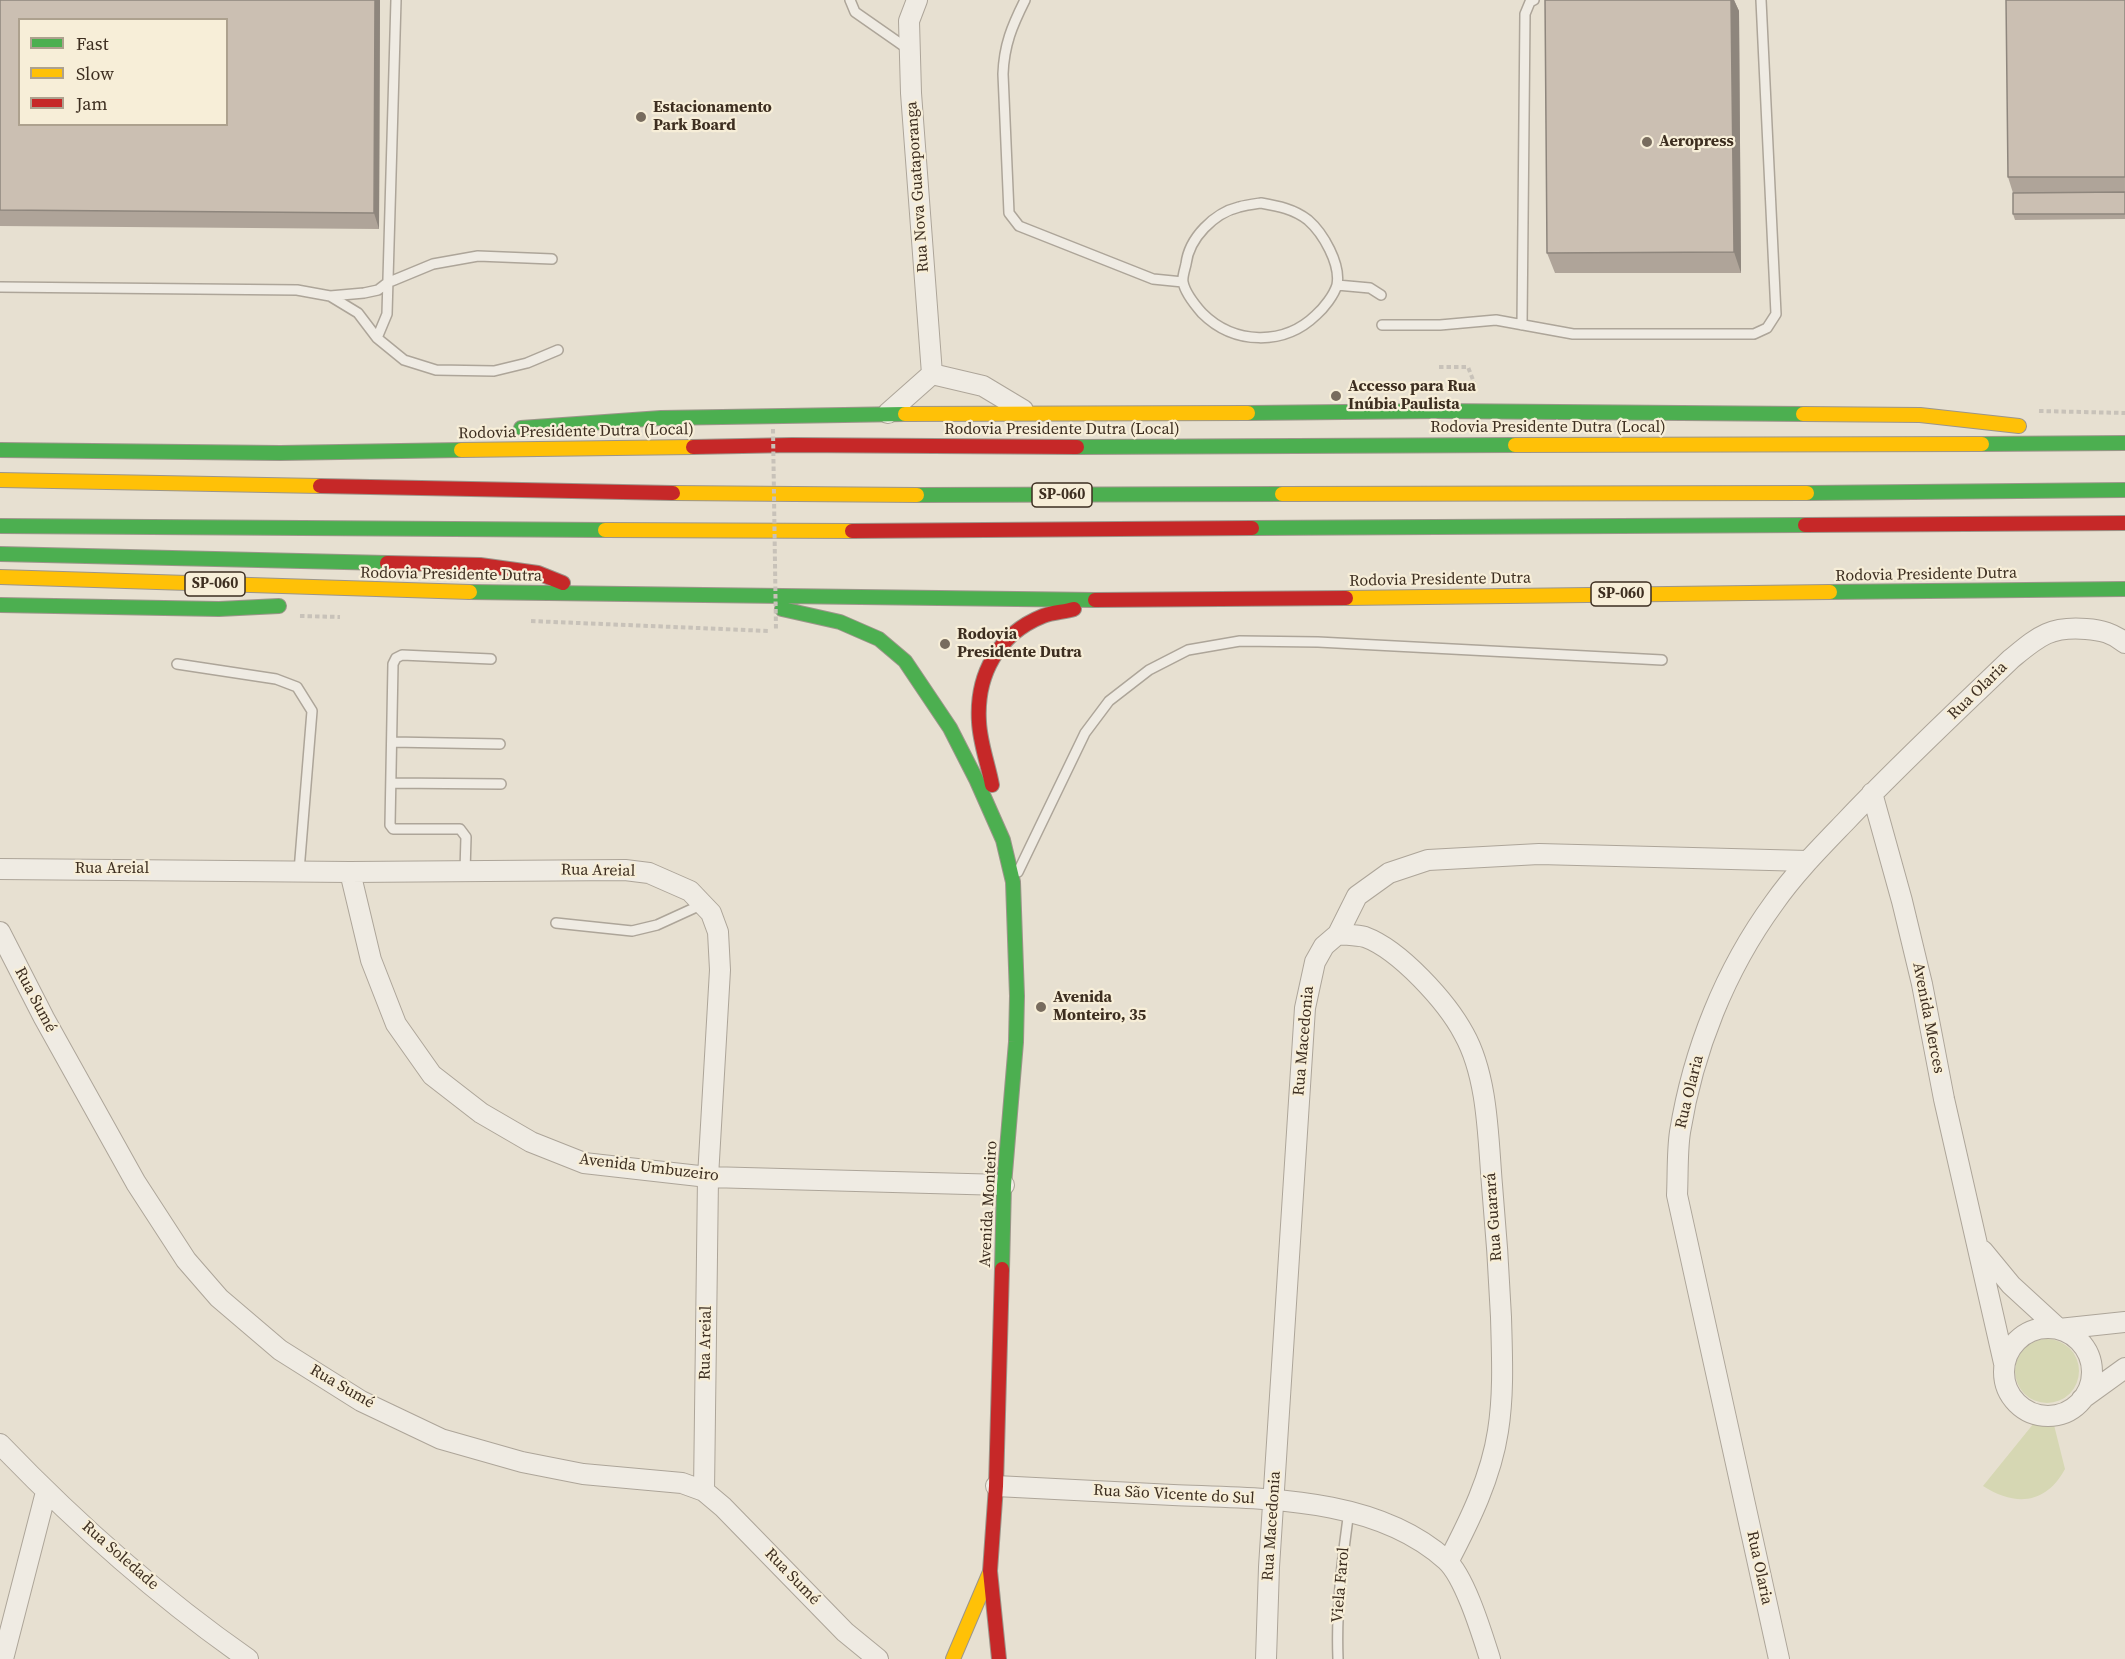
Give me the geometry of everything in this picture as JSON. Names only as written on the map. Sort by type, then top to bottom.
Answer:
[{"type":"main road","points":[[504,428],[661,418],[888,413],[1326,414],[1450,411],[1920,415],[2004,423],[2109,443]]},
{"type":"main road","points":[[280,453],[366,438]]},
{"type":"main road","name":"Rodovia Presidente Dutra (Local)","points":[[0,450],[280,453],[792,445],[1018,447],[2125,443]]},
{"type":"main road","name":"SP-060","points":[[0,480],[791,495],[1640,494],[2125,490]]},
{"type":"main road","name":"SP-060","points":[[0,526],[822,531],[2125,523]]},
{"type":"main road","points":[[0,554],[480,565],[538,573],[593,595]]},
{"type":"main road","name":"Rodovia Presidente Dutra","points":[[0,577],[430,592],[1117,600],[2125,589]]},
{"type":"main road","points":[[336,601],[430,592]]},
{"type":"main road","points":[[729,597],[840,622],[879,639],[905,661],[950,728],[976,778],[1003,840]]},
{"type":"main road","points":[[1003,840],[979,723],[980,692],[985,669],[999,645],[1019,629],[1043,616],[1117,600]]},
{"type":"main road","points":[[0,604],[219,609],[290,605]]},
{"type":"main road","name":"Avenida Monteiro","points":[[999,1659],[990,1571],[996,1486],[1004,1185],[1017,1008],[1013,882],[1003,840]]},
{"type":"main road","name":"Avenida Monteiro","points":[[952,1659],[990,1571]]},
{"type":"street","name":"Rua Nova Guataporanga","points":[[916,0],[909,21],[911,93],[932,374]]},
{"type":"street","points":[[888,413],[932,374],[983,386],[1028,413]]},
{"type":"street","name":"Rua Olaria","points":[[1779,1659],[1677,1196],[1679,1144],[1692,1074],[1712,1016],[1738,961],[1773,903],[1808,861],[1872,793],[2034,640],[2051,631],[2066,627],[2100,630],[2116,636],[2125,643]]},
{"type":"street","name":"Avenida Merces","points":[[1872,793],[1922,984],[1944,1100],[2004,1363]]},
{"type":"street","name":"Rua Macedonia","points":[[1266,1659],[1268,1578],[1305,1008],[1315,962],[1324,946],[1338,934],[1357,896],[1389,873],[1428,860],[1539,854],[1808,861]]},
{"type":"street","name":"Rua Areial","points":[[0,870],[633,871],[649,873],[690,891],[711,913],[718,932],[720,970],[708,1177],[704,1491]]},
{"type":"street","name":"Avenida Umbuzeiro","points":[[350,872],[371,960],[396,1024],[432,1075],[481,1113],[521,1137],[584,1163],[708,1177],[1004,1185]]},
{"type":"street","name":"Rua Sumé","points":[[0,932],[44,1018],[136,1184],[186,1260],[219,1298],[280,1350],[361,1401],[441,1439],[522,1462],[583,1474],[682,1483],[704,1491],[723,1507],[845,1632],[878,1659]]},
{"type":"street","name":"Rua Guarará","points":[[1338,934],[1364,938],[1393,954],[1434,990],[1465,1035],[1479,1074],[1487,1127],[1497,1241],[1503,1380],[1498,1432],[1486,1478],[1471,1518],[1448,1562]]},
{"type":"street","name":"Avenida Merces","points":[[1978,1244],[1999,1273],[2059,1329]]},
{"type":"street","points":[[2125,1322],[2059,1329],[2044,1328],[2024,1335],[2009,1350],[2004,1363],[2004,1378],[2008,1392],[2029,1412],[2043,1415],[2058,1414],[2071,1409],[2125,1368]]},
{"type":"street","points":[[2059,1329],[2072,1335],[2083,1345],[2090,1358],[2092,1372],[2089,1386],[2082,1399]]},
{"type":"street","name":"Rua Soledade","points":[[0,1444],[46,1492],[195,1622],[248,1659]]},
{"type":"street","name":"Rua São Vicente do Sul","points":[[996,1486],[1274,1500],[1371,1517],[1416,1537],[1448,1562],[1464,1588],[1490,1659]]},
{"type":"street","points":[[3,1659],[46,1492]]},
{"type":"street","name":"Rua Sumé","points":[[845,1632],[863,1659]]},
{"type":"lane","points":[[377,338],[387,314],[396,0]]},
{"type":"lane","points":[[850,0],[855,12],[910,50]]},
{"type":"lane","points":[[1025,0],[1012,26],[1004,51],[1003,74],[1010,213],[1019,226],[1153,279],[1183,282]]},
{"type":"lane","points":[[1522,325],[1525,14],[1530,2],[1534,0]]},
{"type":"lane","points":[[1382,325],[1440,325],[1496,320],[1573,334],[1754,334],[1767,328],[1776,314],[1761,0]]},
{"type":"lane","points":[[1261,203],[1286,208],[1307,220],[1324,238],[1334,260],[1336,285],[1325,307],[1306,324],[1284,335],[1259,339],[1234,334],[1212,323],[1195,305],[1183,282],[1186,258],[1197,236],[1214,218],[1236,207],[1261,203]]},
{"type":"lane","points":[[0,288],[297,290],[330,296],[378,290],[387,282],[433,264],[478,256],[552,259]]},
{"type":"lane","points":[[1336,285],[1370,288],[1381,295]]},
{"type":"lane","points":[[330,296],[358,313],[377,338],[404,360],[436,370],[494,371],[526,363],[558,350]]},
{"type":"lane","points":[[1013,882],[1086,733],[1109,701],[1149,670],[1188,650],[1240,641],[1318,642],[1662,660]]},
{"type":"lane","points":[[465,871],[466,837],[460,829],[393,829],[390,825],[393,664],[396,658],[402,655],[491,659]]},
{"type":"lane","points":[[177,664],[276,679],[297,687],[312,711],[299,871]]},
{"type":"lane","points":[[392,742],[500,744]]},
{"type":"lane","points":[[391,783],[501,784]]},
{"type":"lane","points":[[556,922],[632,931],[657,925],[703,904]]},
{"type":"lane","name":"Viela Farol","points":[[1338,1659],[1340,1576],[1349,1512]]},
{"type":"path","points":[[652,626],[776,632],[774,429]]},
{"type":"green space","points":[[2047,1339],[2065,1345],[2073,1353],[2079,1371],[2073,1389],[2065,1397],[2047,1403],[2029,1397],[2021,1389],[2015,1371],[2021,1353],[2029,1345]]},
{"type":"green space","points":[[2034,1423],[2054,1425],[2065,1469],[2057,1481],[2049,1489],[2029,1499],[2007,1497],[1983,1486]]},
{"type":"building","points":[[0,0],[375,0],[374,213],[0,210]]},
{"type":"building","name":"Aeropress","points":[[1545,0],[1731,0],[1734,252],[1547,253]]},
{"type":"building","points":[[2006,0],[2125,0],[2125,177],[2008,177]]},
{"type":"building","points":[[2125,192],[2125,214],[2013,214],[2013,193]]},
{"type":"traffic: fast","points":[[1248,413],[1438,411],[1803,414]]},
{"type":"traffic: fast","points":[[521,428],[661,418],[905,414]]},
{"type":"traffic: fast","points":[[1982,444],[2125,443]]},
{"type":"traffic: fast","points":[[1077,447],[1515,445]]},
{"type":"traffic: fast","points":[[0,450],[280,453],[461,450]]},
{"type":"traffic: fast","points":[[1807,493],[2125,490]]},
{"type":"traffic: fast","points":[[917,495],[1282,494]]},
{"type":"traffic: fast","points":[[1252,528],[1805,525]]},
{"type":"traffic: fast","points":[[0,526],[605,530]]},
{"type":"traffic: fast","points":[[0,554],[387,563]]},
{"type":"traffic: fast","points":[[1830,592],[2125,589]]},
{"type":"traffic: fast","points":[[470,592],[1095,600]]},
{"type":"traffic: fast","points":[[0,605],[219,609],[279,606]]},
{"type":"traffic: fast","points":[[782,609],[840,622],[879,639],[905,661],[950,728],[1003,840]]},
{"type":"traffic: fast","points":[[1002,1269],[1004,1185],[1016,1042],[1017,996],[1013,882],[1003,840]]},
{"type":"traffic: slow","points":[[905,414],[1248,413]]},
{"type":"traffic: slow","points":[[1803,414],[1920,415],[2019,426]]},
{"type":"traffic: slow","points":[[1515,445],[1982,444]]},
{"type":"traffic: slow","points":[[461,450],[693,447]]},
{"type":"traffic: slow","points":[[0,480],[320,486]]},
{"type":"traffic: slow","points":[[673,493],[917,495]]},
{"type":"traffic: slow","points":[[1282,494],[1807,493]]},
{"type":"traffic: slow","points":[[605,530],[852,531]]},
{"type":"traffic: slow","points":[[0,577],[470,592]]},
{"type":"traffic: slow","points":[[1346,598],[1830,592]]},
{"type":"traffic: slow","points":[[953,1659],[990,1572]]},
{"type":"traffic: jam","points":[[693,447],[792,445],[1077,447]]},
{"type":"traffic: jam","points":[[320,486],[673,493]]},
{"type":"traffic: jam","points":[[1805,525],[2125,523]]},
{"type":"traffic: jam","points":[[852,531],[1252,528]]},
{"type":"traffic: jam","points":[[387,563],[480,565],[538,573],[563,583]]},
{"type":"traffic: jam","points":[[1095,600],[1346,598]]},
{"type":"traffic: jam","points":[[992,785],[982,746],[979,722],[981,688],[986,673],[1002,645],[1027,624],[1043,616],[1074,609]]},
{"type":"traffic: jam","points":[[999,1659],[990,1571],[996,1486],[1002,1269]]},
{"type":"place","name":"Estacionamento Park Board","points":[[641,117]]},
{"type":"place","name":"Aeropress","points":[[1647,142]]},
{"type":"place","name":"Accesso para Rua Inúbia Paulista","points":[[1336,396]]},
{"type":"place","name":"Rodovia Presidente Dutra","points":[[945,644]]},
{"type":"place","name":"Avenida Monteiro, 35","points":[[1041,1007]]}]
